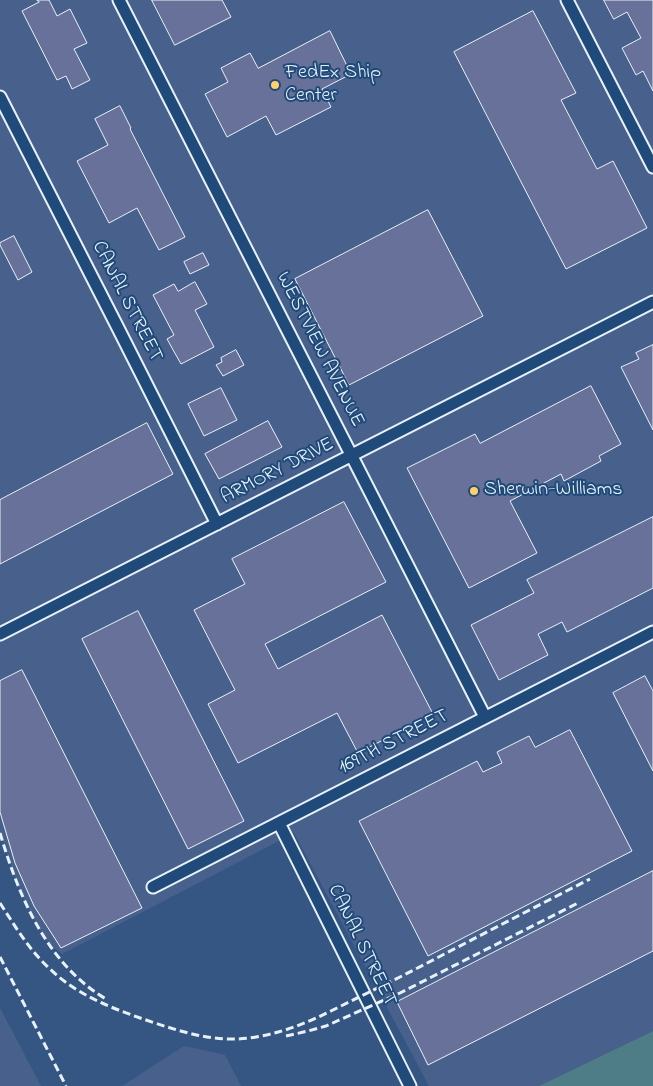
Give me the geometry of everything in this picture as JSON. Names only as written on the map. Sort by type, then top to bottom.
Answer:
[{"type":"street","name":"WESTVIEW AVENUE","points":[[119,0],[485,717]]},
{"type":"street","points":[[567,0],[653,167]]},
{"type":"street","name":"CANAL STREET","points":[[0,97],[217,524]]},
{"type":"street","name":"ARMORY DRIVE","points":[[0,634],[653,302]]},
{"type":"street","name":"169TH STREET","points":[[153,887],[653,632]]},
{"type":"street","name":"CANAL STREET","points":[[279,823],[410,1086]]},
{"type":"shaded area","points":[[0,0],[653,0],[653,1031],[539,1086],[429,1086],[294,833],[62,954],[49,944],[36,924],[17,884],[0,833]]},
{"type":"shaded area","points":[[0,1008],[41,1086],[0,1086]]},
{"type":"shaded area","points":[[184,1046],[225,1055],[241,1086],[122,1086]]},
{"type":"green space","points":[[653,1031],[653,1086],[539,1086]]},
{"type":"building","points":[[37,0],[49,0],[57,16],[70,9],[87,43],[74,49],[90,80],[72,89],[66,76],[57,80],[22,11],[39,2]]},
{"type":"building","points":[[152,0],[222,0],[231,17],[175,45]]},
{"type":"building","points":[[604,0],[653,0],[653,91],[643,71],[636,75],[622,48],[641,38],[627,12],[614,19]]},
{"type":"building","points":[[533,11],[576,93],[561,100],[597,169],[613,161],[647,228],[566,269],[454,52]]},
{"type":"building","name":"FedEx Ship Center","points":[[330,31],[351,74],[322,89],[331,107],[276,135],[266,116],[227,137],[205,94],[228,82],[221,68],[250,53],[258,68]]},
{"type":"building","points":[[120,106],[185,237],[159,250],[137,208],[109,223],[77,161],[108,145],[95,119]]},
{"type":"building","points":[[428,210],[483,316],[349,385],[295,279]]},
{"type":"building","points":[[14,236],[32,272],[18,280],[0,245],[0,243]]},
{"type":"building","points":[[203,253],[209,265],[190,274],[184,262]]},
{"type":"building","points":[[195,282],[207,304],[195,310],[214,347],[181,364],[167,339],[174,335],[153,295],[174,284],[178,291]]},
{"type":"building","points":[[653,345],[653,430],[621,367],[639,359],[636,353]]},
{"type":"building","points":[[236,350],[244,365],[223,376],[216,365],[222,362],[221,358]]},
{"type":"building","name":"Sherwin-Williams","points":[[591,386],[621,444],[599,456],[601,461],[564,481],[561,474],[510,501],[537,553],[469,588],[407,468],[475,434],[480,443]]},
{"type":"building","points":[[221,388],[237,420],[204,436],[188,404]]},
{"type":"building","points":[[268,421],[282,447],[219,479],[205,454]]},
{"type":"building","points":[[147,423],[173,474],[0,564],[0,500]]},
{"type":"building","points":[[344,502],[386,582],[265,644],[278,669],[382,615],[433,714],[358,753],[337,713],[238,763],[208,704],[235,690],[194,610],[245,584],[232,559]]},
{"type":"building","points":[[653,517],[653,588],[567,632],[562,622],[538,634],[548,655],[499,680],[471,625],[534,593],[527,580]]},
{"type":"building","points":[[138,611],[244,821],[188,849],[82,639]]},
{"type":"building","points":[[22,670],[142,908],[61,948],[34,906],[15,863],[0,812],[0,681]]},
{"type":"building","points":[[645,676],[653,691],[653,771],[613,693]]},
{"type":"building","points":[[570,730],[632,851],[428,956],[359,821],[477,761],[483,772],[502,763],[497,752],[529,736],[535,747]]},
{"type":"building","points":[[653,871],[653,951],[428,1065],[397,1002]]},
{"type":"railway","points":[[0,833],[16,881],[38,927],[67,967],[85,984],[106,999]]},
{"type":"railway","points":[[0,903],[42,962],[71,986],[95,1000],[120,1011],[173,1029],[200,1036],[242,1039],[278,1032],[318,1017],[590,879]]},
{"type":"railway","points":[[286,1036],[326,1026],[400,993],[578,903]]},
{"type":"railway","points":[[0,957],[66,1086]]},
{"type":"place","name":"FedEx Ship Center","points":[[275,85]]},
{"type":"place","name":"Sherwin-Williams","points":[[474,491]]}]
